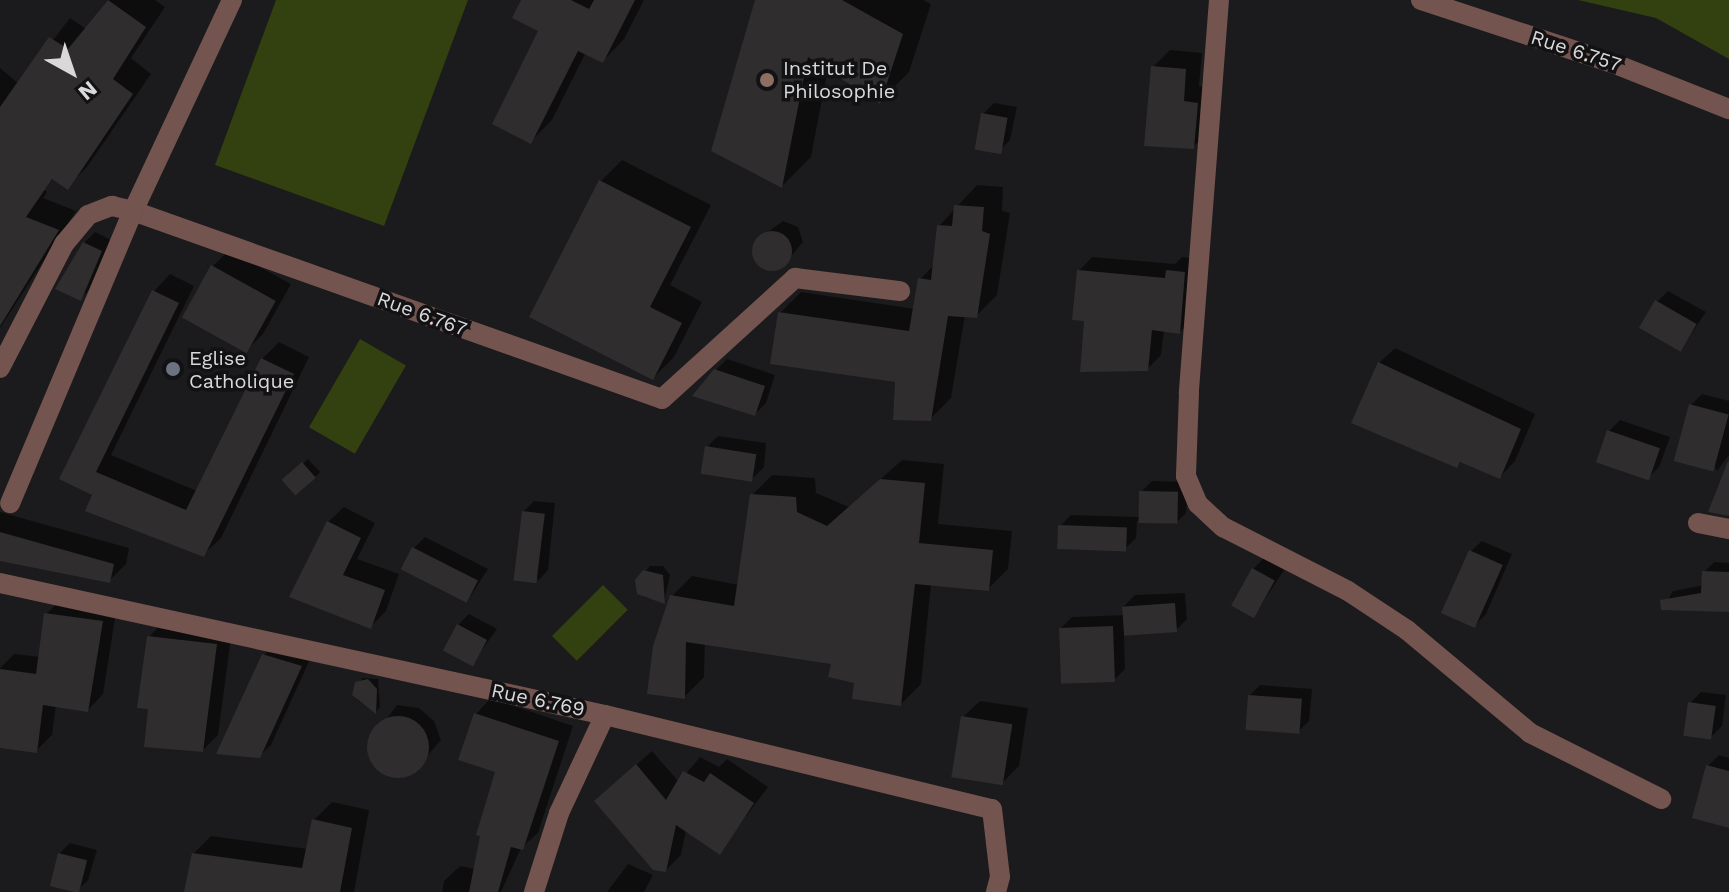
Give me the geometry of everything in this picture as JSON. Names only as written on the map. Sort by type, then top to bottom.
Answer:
[{"type":"street","points":[[10,503],[133,211],[232,0]]},
{"type":"street","points":[[1219,0],[1187,449],[1186,476],[1198,504],[1223,527],[1348,591],[1407,630],[1530,733],[1661,799]]},
{"type":"street","name":"Rue 6.757","points":[[1421,0],[1597,57],[1729,109]]},
{"type":"street","points":[[0,368],[64,244],[88,215],[112,206],[133,211]]},
{"type":"street","name":"Rue 6.767","points":[[133,211],[662,399],[795,278],[900,291]]},
{"type":"street","points":[[1698,523],[1729,529]]},
{"type":"street","name":"Rue 6.769","points":[[0,583],[605,715],[992,809],[1000,877],[996,892]]},
{"type":"street","points":[[534,892],[559,813],[605,715]]},
{"type":"green space","points":[[276,0],[468,0],[384,226],[215,165]]},
{"type":"green space","points":[[1578,0],[1729,0],[1729,59],[1656,18]]},
{"type":"green space","points":[[360,339],[406,366],[355,454],[309,427]]},
{"type":"green space","points":[[603,585],[628,610],[577,661],[552,636]]},
{"type":"building","points":[[108,0],[146,27],[113,79],[133,94],[68,190],[52,179],[26,217],[59,230],[0,326],[0,107],[49,37],[68,49]]},
{"type":"building","points":[[521,0],[571,0],[589,9],[594,0],[635,0],[603,63],[578,51],[531,144],[492,124],[538,31],[512,18]]},
{"type":"building","name":"Institut De Philosophie","points":[[755,0],[842,0],[903,34],[880,104],[808,57],[782,188],[711,151]]},
{"type":"building","points":[[1151,66],[1186,69],[1184,101],[1198,103],[1194,149],[1144,146]]},
{"type":"building","points":[[981,113],[1008,118],[1001,154],[975,149]]},
{"type":"building","points":[[599,180],[691,227],[650,307],[682,323],[653,380],[529,317]]},
{"type":"building","points":[[954,205],[984,207],[982,231],[990,234],[977,318],[948,316],[931,421],[893,420],[895,382],[770,364],[778,312],[909,331],[918,278],[931,280],[937,225],[952,226]]},
{"type":"building","points":[[772,231],[786,237],[792,251],[786,265],[772,271],[758,265],[752,251],[758,237]]},
{"type":"building","points":[[83,242],[102,251],[81,301],[55,289]]},
{"type":"building","points":[[211,265],[276,301],[247,353],[182,317]]},
{"type":"building","points":[[1077,270],[1165,278],[1166,270],[1185,272],[1180,334],[1152,330],[1148,371],[1080,372],[1084,321],[1072,320]]},
{"type":"building","points":[[152,290],[179,303],[96,472],[186,510],[261,358],[294,374],[204,557],[85,511],[92,495],[59,479]]},
{"type":"building","points":[[1655,300],[1697,324],[1681,352],[1639,328]]},
{"type":"building","points":[[1378,362],[1521,429],[1500,479],[1460,462],[1457,468],[1351,423]]},
{"type":"building","points":[[714,369],[765,386],[755,416],[692,396]]},
{"type":"building","points":[[1689,404],[1729,415],[1713,472],[1674,461]]},
{"type":"building","points":[[1607,430],[1660,448],[1649,480],[1596,462]]},
{"type":"building","points":[[705,446],[756,454],[752,482],[701,474]]},
{"type":"building","points":[[1729,461],[1729,516],[1708,512]]},
{"type":"building","points":[[302,462],[316,478],[295,496],[282,480]]},
{"type":"building","points":[[880,479],[925,483],[919,543],[993,550],[989,591],[915,584],[901,706],[852,699],[854,683],[828,677],[831,664],[686,642],[685,699],[647,694],[653,646],[670,595],[734,606],[750,494],[796,497],[797,512],[827,526]]},
{"type":"building","points":[[1139,491],[1178,492],[1177,524],[1138,523]]},
{"type":"building","points":[[522,511],[545,514],[536,583],[513,580]]},
{"type":"building","points":[[327,521],[361,538],[343,575],[385,590],[371,629],[289,597]]},
{"type":"building","points":[[1058,525],[1127,527],[1126,551],[1057,549]]},
{"type":"building","points":[[0,532],[114,564],[110,583],[0,561]]},
{"type":"building","points":[[412,547],[478,581],[467,603],[401,569]]},
{"type":"building","points":[[1469,550],[1503,565],[1475,628],[1441,613]]},
{"type":"building","points":[[1252,568],[1275,581],[1254,618],[1231,606]]},
{"type":"building","points":[[643,570],[663,575],[665,604],[637,594],[635,580]]},
{"type":"building","points":[[1702,571],[1729,572],[1729,612],[1661,610],[1660,600],[1701,593]]},
{"type":"building","points":[[1175,603],[1177,632],[1124,636],[1122,607]]},
{"type":"building","points":[[44,613],[103,621],[88,712],[43,705],[37,753],[0,748],[0,669],[36,674]]},
{"type":"building","points":[[457,624],[487,640],[473,666],[443,650]]},
{"type":"building","points":[[1113,626],[1115,682],[1061,684],[1059,628]]},
{"type":"building","points":[[147,636],[217,644],[203,752],[144,747],[148,709],[137,708]]},
{"type":"building","points":[[262,654],[302,666],[260,758],[216,754]]},
{"type":"building","points":[[368,679],[377,689],[376,714],[352,695],[355,682]]},
{"type":"building","points":[[1248,695],[1302,699],[1299,734],[1246,730]]},
{"type":"building","points":[[1688,702],[1716,706],[1711,740],[1683,736]]},
{"type":"building","points":[[474,713],[559,741],[523,850],[511,847],[498,892],[469,892],[480,836],[476,835],[495,772],[458,760]]},
{"type":"building","points":[[398,716],[420,725],[429,747],[420,769],[398,778],[376,769],[367,747],[376,725]]},
{"type":"building","points":[[961,716],[1012,724],[1003,785],[951,777]]},
{"type":"building","points":[[636,764],[666,800],[683,771],[704,782],[710,773],[754,803],[720,855],[676,825],[666,872],[653,870],[594,801]]},
{"type":"building","points":[[1706,765],[1729,771],[1729,828],[1692,818]]},
{"type":"building","points":[[312,819],[352,828],[340,892],[184,892],[192,853],[302,868]]},
{"type":"building","points":[[58,853],[87,860],[79,892],[50,886]]},
{"type":"place","name":"Institut De Philosophie","points":[[767,80]]},
{"type":"place","name":"Eglise Catholique","points":[[173,369]]}]
